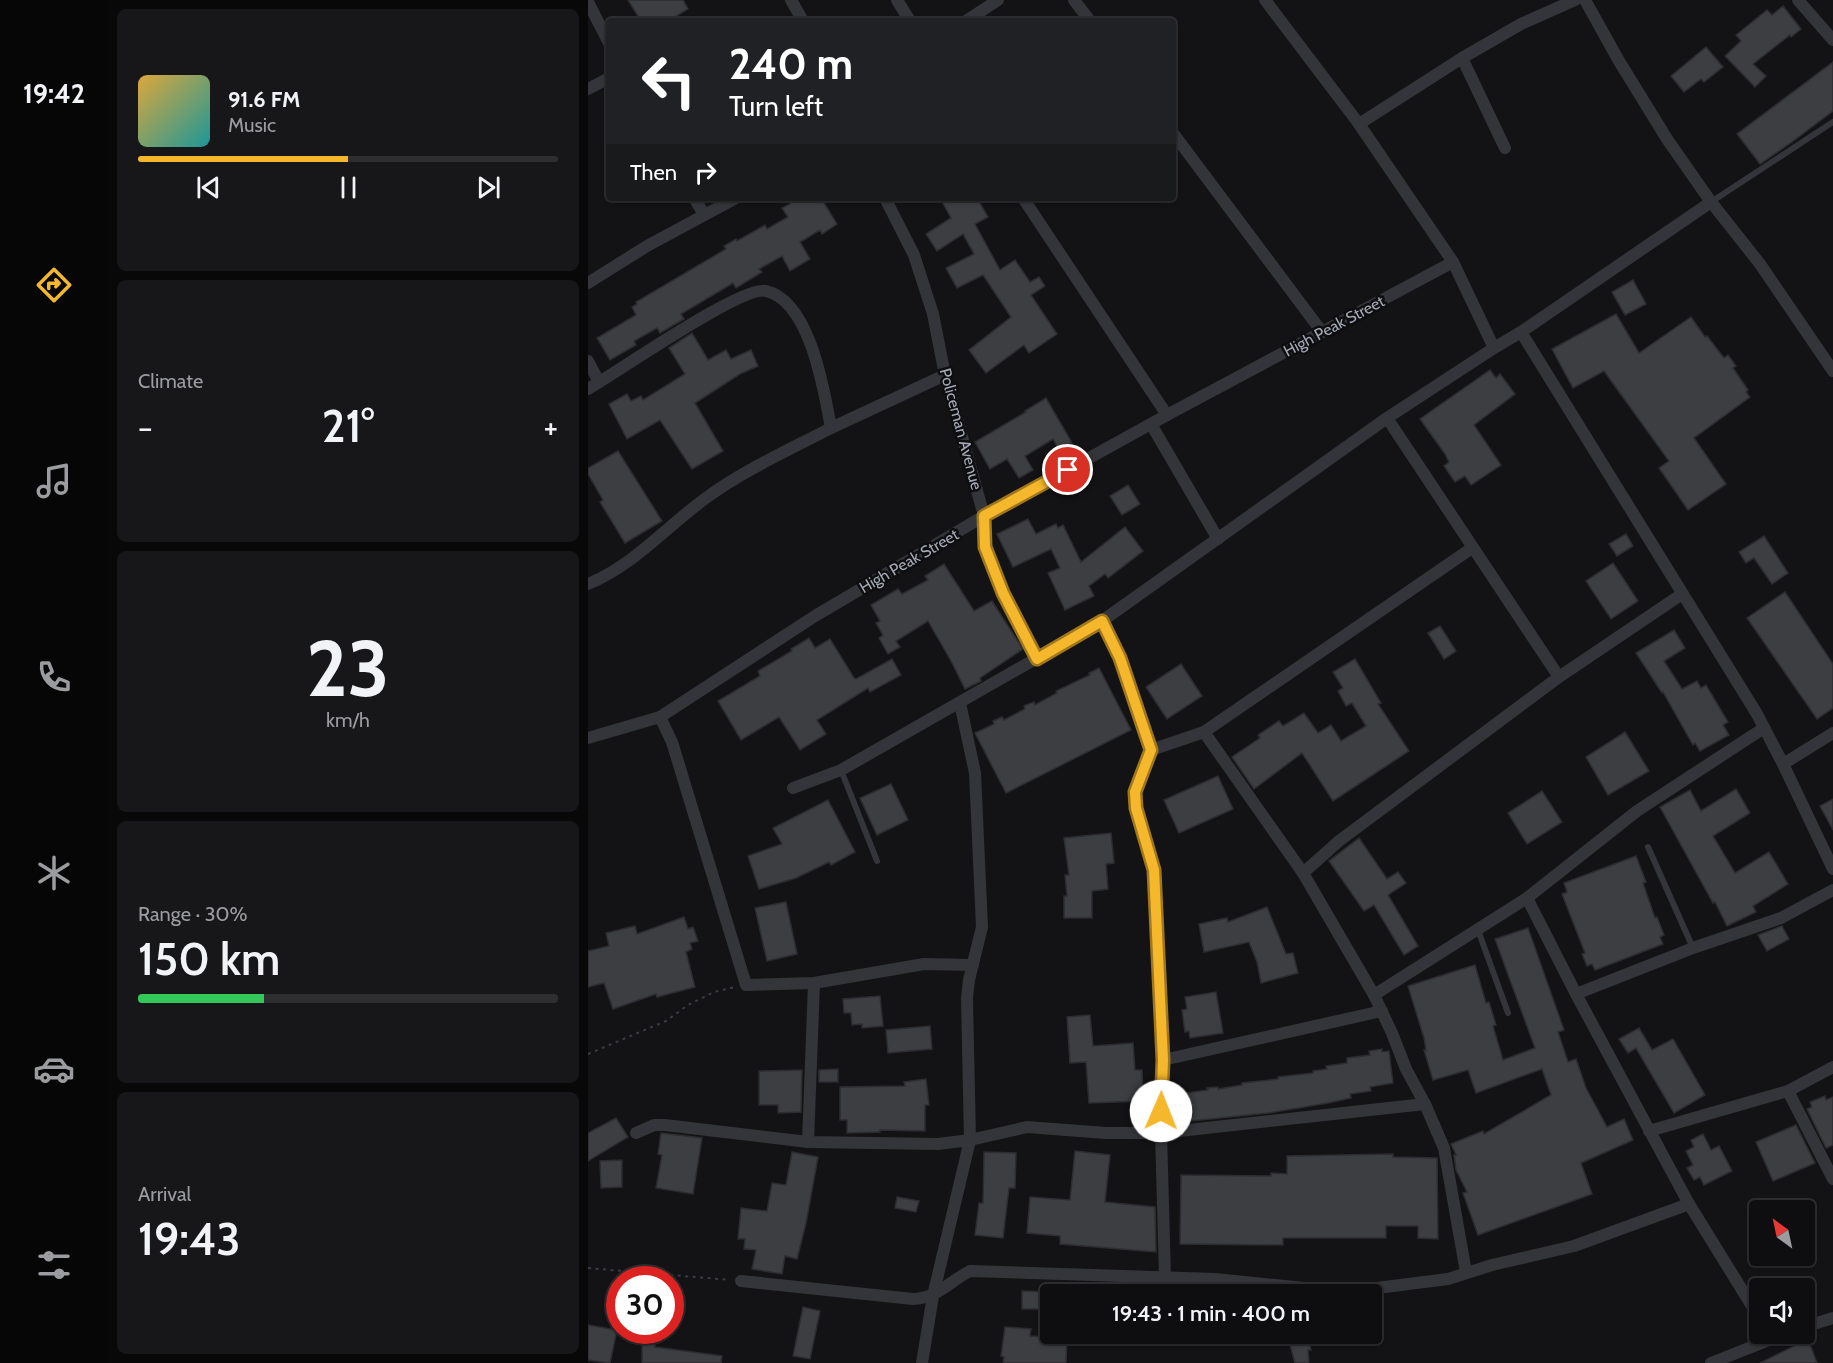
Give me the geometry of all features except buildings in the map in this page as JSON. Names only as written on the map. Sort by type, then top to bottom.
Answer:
[{"type":"street","points":[[791,0],[801,18]]},
{"type":"street","points":[[897,0],[908,18]]},
{"type":"street","points":[[971,18],[998,0]]},
{"type":"street","points":[[1074,0],[1088,18]]},
{"type":"street","points":[[1359,124],[1462,58],[1521,24],[1575,0]]},
{"type":"street","points":[[1585,0],[1667,140],[1711,202],[1760,264],[1833,371]]},
{"type":"street","points":[[1798,0],[1833,39]]},
{"type":"street","points":[[1266,1],[1359,124],[1453,262],[1494,348]]},
{"type":"street","points":[[588,2],[606,38]]},
{"type":"street","points":[[1462,58],[1505,148]]},
{"type":"street","points":[[588,90],[606,80]]},
{"type":"street","points":[[1176,137],[1322,332]]},
{"type":"street","points":[[696,201],[704,214]]},
{"type":"street","points":[[588,283],[730,201]]},
{"type":"street","name":"Policeman Avenue","points":[[887,201],[914,255],[933,314],[945,375],[984,516],[985,547],[1003,593],[1037,659]]},
{"type":"street","points":[[1025,201],[1167,415]]},
{"type":"street","points":[[792,788],[841,770],[1102,621],[1387,418],[1521,332],[1711,202]]},
{"type":"street","name":"High Peak Street","points":[[588,738],[660,717],[815,616],[984,516],[1453,262]]},
{"type":"street","points":[[588,389],[688,327],[749,293],[765,290],[780,297],[798,314],[821,374],[831,428]]},
{"type":"street","points":[[1521,332],[1764,728],[1833,869]]},
{"type":"street","points":[[588,361],[599,382]]},
{"type":"street","points":[[588,584],[603,578],[629,561],[707,497],[762,464],[831,428],[945,375]]},
{"type":"street","points":[[1387,418],[1559,677]]},
{"type":"street","points":[[1151,424],[1218,538]]},
{"type":"street","points":[[1151,750],[1204,732],[1472,548]]},
{"type":"street","points":[[1303,873],[1339,841],[1559,677],[1682,594]]},
{"type":"street","points":[[1102,621],[1120,658],[1151,750],[1135,792],[1136,808],[1154,870],[1163,1060],[1161,1133],[1165,1277]]},
{"type":"street","points":[[922,1363],[933,1296],[970,1140],[967,998],[982,927],[975,773],[960,703]]},
{"type":"street","points":[[660,717],[672,742],[746,985],[814,983],[924,964],[973,965]]},
{"type":"street","points":[[1374,995],[1527,898],[1637,811],[1764,728]]},
{"type":"street","points":[[1204,732],[1303,873],[1382,1011],[1406,1069],[1425,1104],[1444,1148],[1466,1272]]},
{"type":"street","points":[[1783,764],[1833,733]]},
{"type":"street","points":[[1576,994],[1693,948],[1781,918],[1833,890]]},
{"type":"street","points":[[1527,898],[1689,1204],[1749,1301]]},
{"type":"street","points":[[808,1142],[814,983]]},
{"type":"street","points":[[1163,1060],[1382,1011]]},
{"type":"street","points":[[1649,1131],[1788,1091],[1833,1067]]},
{"type":"street","points":[[1788,1091],[1833,1179]]},
{"type":"street","points":[[636,1133],[654,1125],[665,1125],[808,1142],[938,1144],[970,1140],[1027,1127],[1106,1133],[1161,1133],[1425,1104]]},
{"type":"street","points":[[741,1281],[913,1299],[933,1296],[954,1279],[970,1271],[1215,1279],[1345,1292],[1448,1279],[1466,1272],[1574,1246],[1689,1204]]},
{"type":"street","points":[[1815,1325],[1832,1321]]},
{"type":"street","points":[[1711,1363],[1753,1344]]},
{"type":"lane","points":[[1711,202],[1833,122]]},
{"type":"lane","points":[[841,770],[877,861]]},
{"type":"lane","points":[[1648,847],[1693,948]]},
{"type":"lane","points":[[1478,929],[1508,1013]]},
{"type":"path","points":[[588,1054],[666,1021],[688,1005],[714,992],[746,985]]},
{"type":"path","points":[[588,1268],[741,1281]]},
{"type":"route","points":[[1068,470],[984,516],[985,547],[1003,593],[1037,659],[1102,621],[1120,658],[1151,750],[1138,779],[1135,792],[1136,808],[1154,870],[1163,1060],[1161,1111]]}]
